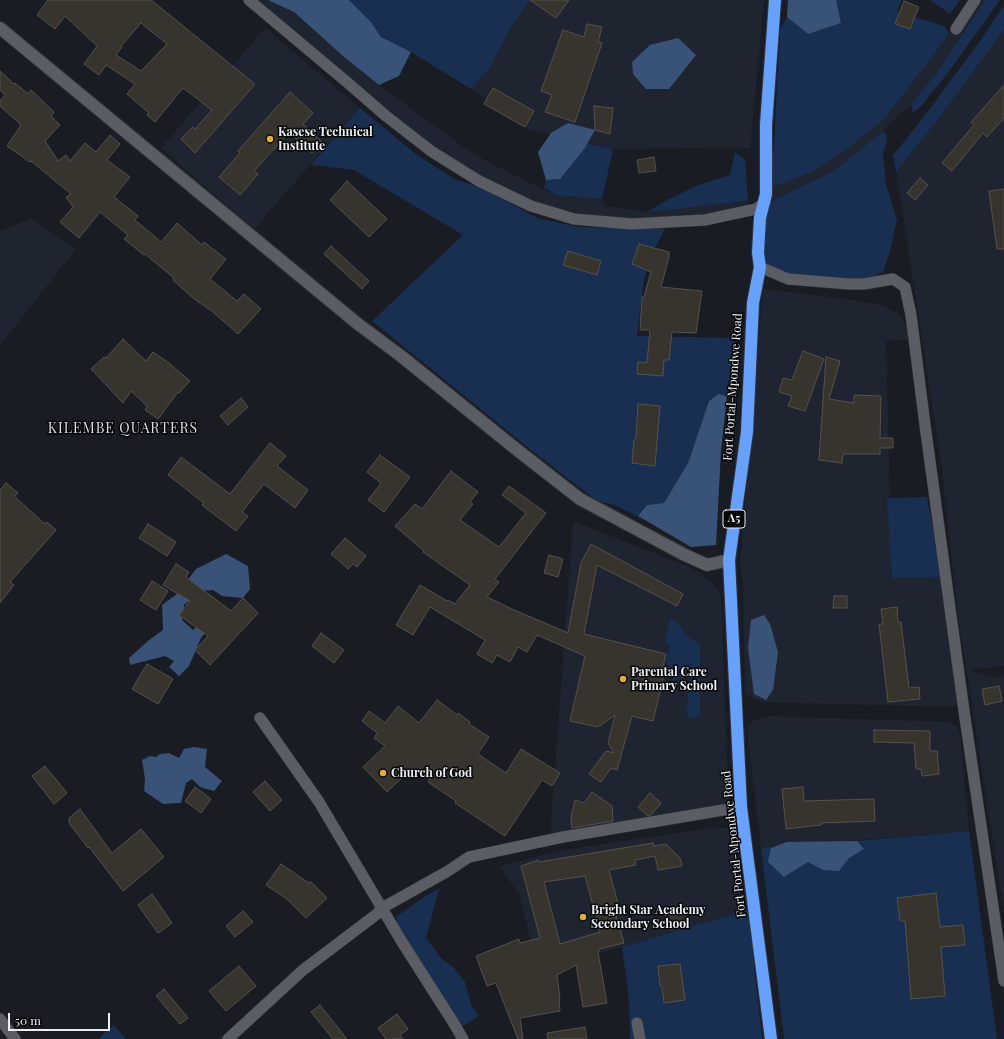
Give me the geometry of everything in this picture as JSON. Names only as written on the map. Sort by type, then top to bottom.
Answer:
[{"type":"highway","name":"Fort Portal-Mpondwe Road","points":[[771,1039],[741,807],[729,560],[747,432],[753,303],[760,268],[758,253],[760,218],[766,194],[766,125],[776,0]]},
{"type":"street","points":[[250,0],[386,116],[431,151],[479,181],[531,206],[574,219],[632,224],[706,220],[756,209],[765,202]]},
{"type":"street","points":[[956,29],[975,0]]},
{"type":"street","points":[[0,28],[358,324],[401,356],[580,499],[683,554],[708,565],[729,560]]},
{"type":"street","points":[[760,268],[788,279],[856,284],[893,279],[905,287],[912,315],[925,426],[963,703],[1004,981]]},
{"type":"street","points":[[260,718],[319,802],[382,908],[463,1039]]},
{"type":"street","points":[[228,1039],[303,970],[378,914],[382,908],[448,871],[469,856],[563,837],[741,807]]},
{"type":"street","points":[[0,1020],[15,1039]]},
{"type":"street","points":[[637,1023],[640,1039]]},
{"type":"shaded area","points":[[247,0],[286,0],[294,12],[343,56],[379,85],[458,143],[489,163],[556,195],[602,199],[605,206],[647,212],[724,194],[720,204],[748,201],[747,206],[697,217],[632,220],[572,215],[533,203],[474,178],[424,147]]},
{"type":"shaded area","points":[[268,0],[349,0],[371,22],[381,37],[411,52],[399,76],[379,85],[343,56],[294,12]]},
{"type":"shaded area","points":[[349,0],[530,0],[513,24],[490,67],[471,89],[411,52],[381,37],[371,22]]},
{"type":"shaded area","points":[[529,0],[764,0],[750,148],[613,149],[528,129],[471,89],[490,67],[513,24]]},
{"type":"shaded area","points":[[788,0],[836,0],[841,23],[808,34],[787,17]]},
{"type":"shaded area","points":[[836,0],[902,0],[897,12],[944,26],[949,33],[884,119],[848,148],[814,171],[769,188],[774,145],[780,29],[787,17],[808,34],[841,23]]},
{"type":"shaded area","points":[[930,0],[960,0],[950,14]]},
{"type":"shaded area","points":[[971,0],[985,0],[939,70],[911,104],[883,131],[832,173],[766,204],[769,188],[884,119],[939,48]]},
{"type":"shaded area","points":[[985,0],[1000,0],[947,74],[922,105],[913,113],[911,104],[939,70]]},
{"type":"shaded area","points":[[1004,5],[1004,30],[936,122],[896,172],[893,155],[923,118],[980,41]]},
{"type":"shaded area","points":[[265,28],[360,108],[254,229],[161,148]]},
{"type":"shaded area","points":[[1004,30],[1004,243],[971,248],[1004,244],[1004,666],[968,670],[992,677],[1004,676],[1004,914],[958,615],[942,470],[896,172],[936,122]]},
{"type":"shaded area","points":[[678,38],[696,55],[669,89],[646,89],[633,74],[632,62],[650,45]]},
{"type":"shaded area","points":[[360,108],[417,155],[454,179],[482,188],[537,218],[580,227],[665,229],[655,248],[644,279],[637,336],[735,338],[727,396],[718,394],[709,401],[688,463],[664,503],[647,505],[638,516],[652,524],[617,506],[596,500],[531,450],[372,321],[463,235],[354,170],[311,165]]},
{"type":"shaded area","points":[[568,123],[595,130],[585,148],[560,179],[546,180],[538,152],[551,133]]},
{"type":"shaded area","points":[[883,131],[887,136],[886,145],[883,152],[886,184],[897,220],[889,255],[883,272],[858,284],[782,279],[762,268],[766,204],[834,171]]},
{"type":"shaded area","points":[[586,143],[613,149],[602,199],[556,195],[544,188],[546,180],[560,179]]},
{"type":"shaded area","points":[[735,152],[745,159],[748,201],[647,212],[669,199],[701,184],[730,175]]},
{"type":"shaded area","points":[[31,218],[76,249],[0,345],[0,231]]},
{"type":"shaded area","points":[[763,289],[866,302],[883,306],[900,315],[908,331],[907,340],[886,341],[892,578],[942,577],[960,704],[951,707],[762,702],[745,693],[743,586],[740,564]]},
{"type":"shaded area","points":[[718,394],[727,396],[721,451],[716,545],[691,547],[638,516],[647,505],[664,503],[688,463],[709,401]]},
{"type":"shaded area","points":[[927,497],[942,577],[892,578],[887,498]]},
{"type":"shaded area","points":[[573,521],[687,566],[701,573],[713,583],[721,595],[729,810],[550,837]]},
{"type":"shaded area","points":[[226,554],[248,566],[250,589],[243,598],[222,596],[213,590],[201,591],[184,605],[182,620],[193,630],[204,622],[214,621],[201,638],[189,666],[179,676],[169,667],[174,661],[165,656],[130,665],[129,658],[163,630],[162,605],[177,594],[196,569]]},
{"type":"shaded area","points":[[764,615],[770,624],[778,652],[773,690],[766,700],[754,694],[748,648],[751,620]]},
{"type":"shaded area","points":[[670,619],[677,622],[686,636],[700,644],[700,715],[689,719],[686,712],[690,678],[685,677],[675,681],[668,675],[666,661],[670,647],[665,643]]},
{"type":"shaded area","points":[[767,716],[950,722],[957,726],[960,734],[969,831],[761,848],[747,727],[755,720]]},
{"type":"shaded area","points":[[194,747],[207,749],[205,767],[222,781],[214,791],[200,787],[192,779],[186,783],[181,803],[163,804],[144,791],[145,779],[142,760],[150,756],[156,757],[160,754],[169,753],[179,758],[184,749]]},
{"type":"shaded area","points":[[719,827],[729,829],[736,835],[748,910],[622,947],[537,969],[520,896],[500,866],[562,850]]},
{"type":"shaded area","points":[[969,831],[997,1039],[784,1039],[761,848]]},
{"type":"shaded area","points":[[857,841],[864,849],[849,858],[839,871],[823,870],[808,862],[784,877],[768,862],[771,848],[787,842]]},
{"type":"shaded area","points":[[439,889],[426,938],[441,958],[454,968],[465,982],[471,1004],[479,1016],[461,1027],[396,931],[397,916],[427,895]]},
{"type":"shaded area","points":[[748,910],[762,1039],[630,1039],[629,999],[622,947]]},
{"type":"shaded area","points":[[114,1025],[126,1039],[98,1039]]},
{"type":"building","points":[[48,0],[151,0],[255,84],[195,153],[181,139],[193,127],[195,129],[212,110],[183,88],[155,122],[147,115],[149,113],[127,94],[135,84],[106,65],[99,75],[84,64],[97,46],[65,16],[55,29],[37,15]],"holes":[[[141,23],[167,44],[141,71],[116,55],[122,47],[121,46]]]},
{"type":"building","points":[[530,0],[569,0],[556,18]]},
{"type":"building","points":[[904,1],[919,7],[910,29],[895,24]]},
{"type":"building","points":[[587,24],[602,27],[598,42],[602,43],[575,122],[545,112],[552,95],[541,91],[563,30],[584,37]]},
{"type":"building","points":[[0,71],[28,94],[31,90],[54,112],[51,116],[60,125],[45,141],[58,161],[66,155],[70,161],[85,143],[96,152],[110,135],[120,144],[107,160],[130,177],[114,197],[138,216],[135,220],[161,242],[177,223],[202,245],[204,242],[226,259],[210,279],[237,301],[244,294],[261,309],[238,334],[213,312],[193,298],[173,280],[174,278],[124,239],[128,235],[100,212],[79,238],[60,222],[73,207],[66,197],[71,194],[31,161],[30,162],[7,146],[21,125],[0,106],[0,101],[5,95],[0,90]]},
{"type":"building","points":[[1004,85],[1004,118],[987,137],[983,133],[952,171],[942,163],[974,125],[971,122]]},
{"type":"building","points":[[493,88],[534,111],[525,127],[484,104]]},
{"type":"building","points":[[290,92],[313,113],[303,124],[322,142],[312,153],[289,132],[254,171],[258,174],[240,195],[219,177],[240,153],[238,151]]},
{"type":"building","points":[[594,106],[613,108],[610,134],[595,130]]},
{"type":"building","points":[[654,157],[656,171],[639,173],[637,160]]},
{"type":"building","points":[[920,178],[928,185],[915,200],[907,193]]},
{"type":"building","points":[[347,181],[387,219],[369,237],[330,200]]},
{"type":"building","points":[[1004,189],[1004,249],[997,249],[989,191]]},
{"type":"building","points":[[639,244],[669,252],[661,287],[702,291],[696,333],[672,332],[669,360],[664,360],[663,376],[637,374],[638,362],[647,363],[650,330],[640,330],[642,297],[644,297],[651,272],[632,264]]},
{"type":"building","points":[[331,246],[369,281],[362,289],[324,254]]},
{"type":"building","points":[[568,251],[601,261],[597,275],[563,265]]},
{"type":"building","points":[[123,339],[146,361],[153,352],[169,363],[190,381],[179,393],[178,392],[158,419],[145,410],[147,406],[131,391],[123,403],[91,369],[104,357],[106,358]]},
{"type":"building","points":[[803,351],[824,359],[805,411],[788,406],[792,396],[779,392],[783,378],[792,380]]},
{"type":"building","points":[[826,357],[840,361],[829,399],[854,403],[854,395],[881,396],[880,438],[893,438],[893,448],[880,448],[880,454],[843,454],[842,463],[819,460]]},
{"type":"building","points":[[241,398],[248,407],[228,425],[220,416]]},
{"type":"building","points":[[638,404],[660,406],[655,466],[632,463],[634,440],[636,439]]},
{"type":"building","points":[[270,443],[286,456],[277,466],[308,490],[295,508],[264,484],[242,512],[248,516],[236,531],[202,505],[204,503],[168,475],[181,457],[230,494]]},
{"type":"building","points":[[380,455],[410,477],[384,512],[368,500],[381,483],[367,472]]},
{"type":"building","points":[[451,471],[478,492],[470,502],[473,504],[460,520],[499,547],[526,513],[502,495],[509,486],[546,513],[495,579],[499,582],[487,597],[568,633],[581,563],[591,544],[683,594],[677,606],[597,565],[584,634],[666,654],[661,674],[664,675],[653,721],[632,716],[617,770],[611,768],[601,782],[589,774],[606,751],[614,753],[608,743],[615,715],[598,727],[570,721],[585,656],[537,635],[527,652],[518,647],[510,662],[497,655],[492,663],[477,654],[485,640],[430,607],[413,635],[396,625],[420,585],[455,604],[470,585],[423,552],[424,551],[395,526],[415,504],[422,509]]},
{"type":"building","points":[[6,483],[18,493],[14,496],[45,524],[47,522],[56,530],[10,582],[14,585],[0,603],[0,490]]},
{"type":"building","points":[[148,524],[176,542],[167,556],[139,538]]},
{"type":"building","points":[[345,538],[366,556],[357,567],[353,564],[348,569],[331,554]]},
{"type":"building","points":[[549,555],[563,559],[558,577],[544,573]]},
{"type":"building","points":[[176,564],[189,572],[186,577],[231,611],[243,598],[258,613],[210,665],[195,650],[208,636],[179,615],[190,601],[163,585]]},
{"type":"building","points":[[152,581],[168,591],[156,610],[140,600]]},
{"type":"building","points":[[834,596],[847,596],[847,608],[833,608]]},
{"type":"building","points":[[897,607],[898,622],[901,622],[909,688],[919,687],[920,699],[888,702],[879,624],[883,624],[881,609]]},
{"type":"building","points":[[321,633],[344,650],[334,663],[312,646]]},
{"type":"building","points":[[147,664],[173,679],[158,704],[132,689]]},
{"type":"building","points":[[999,686],[1002,701],[985,705],[982,689]]},
{"type":"building","points":[[437,700],[457,715],[458,713],[470,722],[469,724],[489,737],[478,754],[506,773],[521,749],[560,773],[552,786],[542,780],[505,836],[455,803],[456,801],[428,782],[430,780],[412,768],[387,792],[363,767],[385,746],[374,738],[377,733],[362,721],[369,711],[385,723],[398,706],[419,723]]},
{"type":"building","points":[[874,730],[930,731],[930,751],[937,751],[939,774],[922,776],[921,769],[916,769],[914,743],[874,742]]},
{"type":"building","points":[[45,766],[67,793],[54,804],[32,776]]},
{"type":"building","points":[[265,781],[282,800],[270,811],[253,792]]},
{"type":"building","points":[[195,787],[211,799],[201,813],[185,801]]},
{"type":"building","points":[[803,787],[804,801],[874,799],[875,821],[821,823],[821,825],[786,829],[782,789]]},
{"type":"building","points":[[592,792],[612,806],[613,821],[572,828],[571,818],[575,800],[584,803]]},
{"type":"building","points":[[650,793],[661,803],[651,815],[648,816],[638,807]]},
{"type":"building","points":[[80,809],[112,853],[141,829],[164,857],[123,891],[69,823],[69,818]]},
{"type":"building","points":[[653,843],[654,846],[666,844],[680,858],[682,866],[658,870],[655,856],[635,860],[636,865],[609,870],[621,915],[616,916],[624,943],[599,949],[598,952],[607,1003],[583,1007],[576,965],[557,975],[560,1011],[520,1018],[523,1039],[518,1039],[496,983],[487,986],[476,956],[519,939],[520,943],[540,938],[521,866],[538,860],[539,862]],"holes":[[[585,876],[600,932],[560,944],[544,882]]]},
{"type":"building","points":[[281,864],[309,883],[311,882],[327,898],[306,918],[288,900],[266,885]]},
{"type":"building","points":[[936,893],[940,927],[963,925],[965,945],[941,947],[945,996],[911,999],[905,921],[900,921],[897,898]]},
{"type":"building","points":[[152,894],[172,923],[158,933],[138,905]]},
{"type":"building","points":[[683,908],[688,925],[670,930],[665,914]]},
{"type":"building","points":[[243,911],[253,922],[235,937],[226,926]]},
{"type":"building","points":[[680,964],[685,1000],[664,1003],[662,986],[660,986],[658,966]]},
{"type":"building","points":[[239,966],[256,986],[226,1011],[209,991]]},
{"type":"building","points":[[164,989],[188,1018],[180,1024],[156,996]]},
{"type":"building","points":[[320,1005],[347,1039],[333,1039],[311,1012]]},
{"type":"building","points":[[397,1014],[408,1029],[400,1035],[403,1039],[386,1039],[378,1028]]},
{"type":"building","points":[[585,1027],[587,1039],[548,1039],[547,1033]]},
{"type":"place","name":"Kasese Technical Institute","points":[[270,139]]},
{"type":"place","name":"Parental Care Primary School","points":[[623,679]]},
{"type":"place","name":"Church of God","points":[[383,773]]},
{"type":"place","name":"Bright Star Academy Secondary School","points":[[583,917]]},
{"type":"district","name":"KILEMBE QUARTERS","points":[[123,429]]}]
